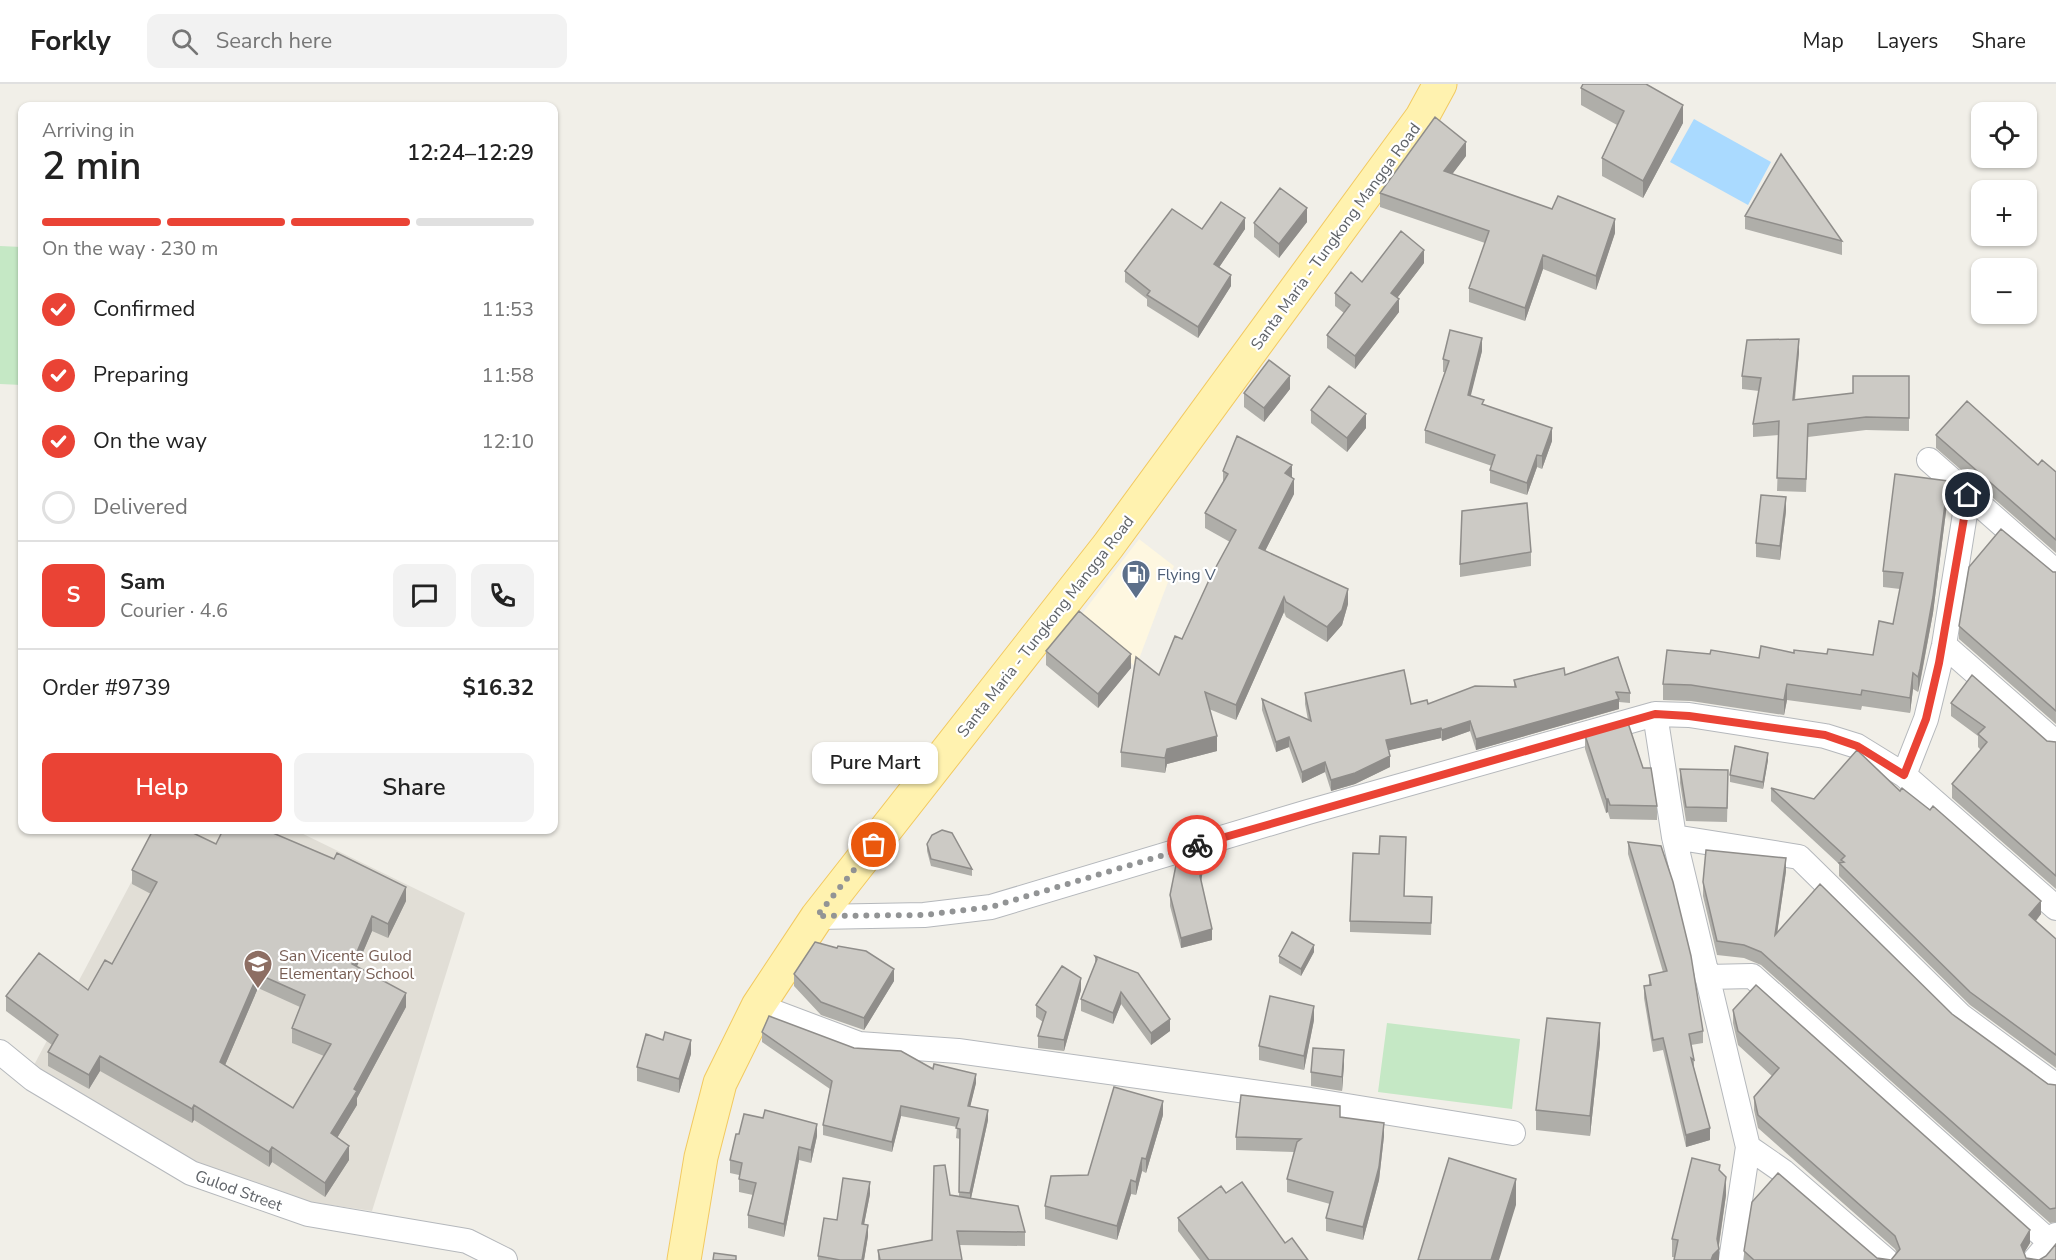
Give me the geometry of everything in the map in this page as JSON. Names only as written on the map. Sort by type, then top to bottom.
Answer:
[{"type":"main road","name":"Santa Maria - Tungkong Mangga Road","points":[[684,1260],[701,1156],[720,1083],[758,1006],[817,916],[1108,546],[1422,117],[1440,84]]},
{"type":"street","points":[[1929,460],[2056,572]]},
{"type":"street","points":[[1904,775],[1926,719],[1944,645],[1968,495]]},
{"type":"street","points":[[1944,645],[2056,743]]},
{"type":"street","points":[[1655,714],[1674,837],[1748,1147],[1731,1260]]},
{"type":"street","points":[[817,916],[924,915],[991,907],[1297,815],[1655,714],[1689,716],[1825,735],[1857,746],[1904,775],[2056,908]]},
{"type":"street","points":[[1674,837],[1799,857],[1960,1016],[2056,1086]]},
{"type":"street","points":[[1707,977],[1752,976],[2053,1238],[2034,1260]]},
{"type":"street","points":[[758,1006],[859,1044],[958,1051],[1310,1100],[1513,1133]]},
{"type":"street","name":"Gulod Street","points":[[0,1052],[33,1079],[191,1173],[308,1215],[467,1242],[506,1260]]},
{"type":"street","points":[[1748,1147],[1784,1172],[1886,1260]]},
{"type":"shaded area","points":[[1139,539],[1174,566],[1136,667],[1078,619]]},
{"type":"shaded area","name":"San Vicente Gulod Elementary School","points":[[157,834],[303,834],[465,913],[372,1211],[310,1202],[188,1160],[34,1065]]},
{"type":"green space","points":[[0,246],[18,247],[18,385],[0,384]]},
{"type":"green space","points":[[1387,1023],[1520,1039],[1512,1109],[1378,1092]]},
{"type":"water","points":[[1694,119],[1771,162],[1748,205],[1670,162]]},
{"type":"building","points":[[1583,84],[1646,84],[1683,105],[1643,181],[1602,158],[1624,111],[1581,88]]},
{"type":"building","points":[[1435,117],[1466,142],[1444,171],[1552,209],[1558,196],[1615,219],[1596,276],[1543,255],[1525,308],[1469,288],[1489,231],[1380,193]]},
{"type":"building","points":[[1781,154],[1842,241],[1745,216]]},
{"type":"building","points":[[1280,188],[1307,208],[1279,244],[1254,223]]},
{"type":"building","points":[[1221,202],[1245,218],[1214,264],[1231,275],[1198,327],[1147,295],[1150,291],[1125,271],[1172,209],[1202,229]]},
{"type":"building","points":[[1401,231],[1424,250],[1391,293],[1399,299],[1355,356],[1327,335],[1350,305],[1335,293],[1351,272],[1362,282]]},
{"type":"building","points":[[1450,330],[1482,338],[1468,395],[1484,400],[1482,404],[1552,428],[1542,456],[1537,455],[1527,483],[1490,470],[1495,455],[1425,430],[1449,361],[1443,359]]},
{"type":"building","points":[[1799,339],[1793,400],[1853,393],[1853,376],[1909,376],[1909,418],[1866,417],[1808,424],[1806,479],[1777,478],[1779,421],[1753,424],[1761,378],[1742,376],[1747,340]]},
{"type":"building","points":[[1269,360],[1290,376],[1264,408],[1244,393]]},
{"type":"building","points":[[1329,386],[1366,414],[1347,438],[1311,410]]},
{"type":"building","points":[[1967,401],[2038,465],[2042,460],[2056,472],[2056,540],[1936,435]]},
{"type":"building","points":[[1237,436],[1292,465],[1285,473],[1294,479],[1259,548],[1348,589],[1342,610],[1327,627],[1286,602],[1284,597],[1236,705],[1205,692],[1217,736],[1167,749],[1165,758],[1121,752],[1136,657],[1159,675],[1175,636],[1182,639],[1210,578],[1236,530],[1205,513],[1228,474],[1223,471]]},
{"type":"building","points":[[1895,474],[1948,481],[1933,597],[1920,669],[1918,677],[1913,673],[1910,698],[1862,690],[1861,695],[1787,684],[1784,700],[1691,685],[1663,684],[1667,650],[1710,654],[1711,650],[1759,658],[1761,646],[1794,653],[1794,650],[1827,654],[1828,649],[1873,655],[1879,621],[1893,624],[1903,573],[1883,571]]},
{"type":"building","points":[[1761,495],[1786,497],[1780,546],[1756,543]]},
{"type":"building","points":[[1527,503],[1531,552],[1460,564],[1462,511]]},
{"type":"building","points":[[2001,529],[2053,572],[2056,572],[2056,711],[1959,626],[1969,567]]},
{"type":"building","points":[[1079,611],[1131,654],[1098,694],[1046,651]]},
{"type":"building","points":[[1618,657],[1630,693],[1616,692],[1619,699],[1476,739],[1470,721],[1442,730],[1441,728],[1386,740],[1390,756],[1355,773],[1331,780],[1325,762],[1302,772],[1289,737],[1276,742],[1262,699],[1311,721],[1305,693],[1404,670],[1411,704],[1427,700],[1428,704],[1475,686],[1516,687],[1514,680],[1564,668],[1565,675]]},
{"type":"building","points":[[1972,675],[2047,741],[2056,742],[2056,876],[1952,784],[1987,742],[1978,734],[1985,727],[1951,703]]},
{"type":"building","points":[[1628,723],[1643,768],[1651,768],[1657,806],[1610,805],[1606,799],[1585,735]]},
{"type":"building","points":[[1735,746],[1768,753],[1763,782],[1730,775]]},
{"type":"building","points":[[1857,750],[1900,791],[1902,788],[1930,810],[1933,806],[2041,901],[2029,915],[2056,939],[2056,1055],[1970,992],[1839,863],[1844,862],[1841,860],[1845,856],[1771,788],[1814,799]]},
{"type":"building","points":[[1680,769],[1728,770],[1727,808],[1686,807]]},
{"type":"building","points":[[942,830],[952,833],[972,869],[931,859],[927,844],[932,835]]},
{"type":"building","name":"San Vicente Gulod Elementary School","points":[[151,834],[195,834],[216,844],[221,834],[275,834],[334,859],[337,853],[406,887],[388,924],[372,916],[352,964],[406,993],[354,1089],[357,1091],[331,1133],[349,1146],[325,1183],[272,1147],[269,1152],[194,1105],[192,1109],[100,1056],[89,1075],[48,1052],[58,1035],[6,996],[39,953],[88,990],[105,960],[112,964],[157,882],[132,870]],"holes":[[[258,974],[305,995],[292,1028],[331,1044],[293,1108],[220,1062]]]},
{"type":"building","points":[[1380,836],[1406,837],[1404,896],[1432,897],[1431,923],[1350,921],[1353,853],[1379,854]]},
{"type":"building","points":[[1628,842],[1661,846],[1673,882],[1691,956],[1703,1031],[1689,1034],[1694,1060],[1691,1058],[1710,1128],[1686,1135],[1663,1038],[1653,1040],[1644,986],[1651,985],[1649,975],[1667,971]]},
{"type":"building","points":[[1706,850],[1786,858],[1775,935],[1820,884],[1952,1014],[2048,1084],[2056,1085],[2056,1208],[2050,1209],[1761,952],[1744,945],[1717,941],[1703,882]]},
{"type":"building","points":[[1189,852],[1204,855],[1200,876],[1212,929],[1181,938],[1170,895],[1178,855]]},
{"type":"building","points":[[1292,932],[1314,945],[1301,969],[1279,956]]},
{"type":"building","points":[[815,942],[837,948],[838,946],[866,951],[894,969],[864,1018],[821,1002],[794,974]]},
{"type":"building","points":[[1095,956],[1138,973],[1170,1019],[1151,1033],[1121,992],[1113,1013],[1081,999],[1097,959]]},
{"type":"building","points":[[1062,966],[1081,978],[1064,1040],[1038,1036],[1046,1012],[1036,1005]]},
{"type":"building","points":[[1756,985],[2030,1230],[2021,1245],[2026,1258],[2039,1260],[1891,1260],[1900,1249],[1895,1236],[1758,1115],[1754,1097],[1779,1068],[1738,1031],[1733,1010]]},
{"type":"building","points":[[1270,996],[1314,1006],[1304,1056],[1259,1046]]},
{"type":"building","points":[[769,1016],[854,1048],[901,1051],[933,1069],[934,1064],[976,1074],[968,1106],[988,1110],[970,1193],[959,1192],[960,1129],[956,1128],[959,1118],[901,1106],[892,1142],[823,1125],[832,1081],[762,1032]]},
{"type":"building","points":[[1547,1018],[1600,1023],[1590,1116],[1536,1110]]},
{"type":"building","points":[[665,1032],[691,1040],[679,1079],[637,1067],[646,1034],[663,1040]]},
{"type":"building","points":[[1313,1048],[1344,1050],[1342,1077],[1311,1072]]},
{"type":"building","points":[[1114,1087],[1163,1101],[1146,1159],[1142,1158],[1136,1182],[1131,1180],[1117,1226],[1045,1206],[1051,1176],[1088,1175]]},
{"type":"building","points":[[1241,1095],[1340,1106],[1340,1117],[1384,1123],[1379,1167],[1363,1227],[1326,1218],[1333,1192],[1287,1179],[1297,1142],[1301,1139],[1236,1137]]},
{"type":"building","points":[[765,1110],[817,1124],[811,1150],[799,1147],[784,1224],[748,1215],[756,1183],[739,1179],[742,1163],[730,1160],[736,1134],[739,1134],[744,1114],[763,1118]]},
{"type":"building","points":[[1449,1158],[1516,1179],[1491,1260],[1418,1260]]},
{"type":"building","points":[[1692,1158],[1720,1165],[1719,1170],[1726,1177],[1717,1239],[1719,1249],[1711,1260],[1674,1260],[1678,1240],[1672,1239]]},
{"type":"building","points":[[945,1165],[950,1195],[1018,1206],[1025,1232],[957,1231],[962,1260],[880,1260],[878,1250],[932,1240],[934,1166]]},
{"type":"building","points":[[1778,1173],[1877,1258],[1891,1260],[1754,1260],[1744,1251],[1752,1202]]},
{"type":"building","points":[[843,1178],[870,1182],[862,1224],[868,1225],[862,1260],[840,1260],[818,1256],[824,1218],[837,1220]]},
{"type":"building","points":[[1242,1182],[1285,1243],[1292,1238],[1308,1260],[1209,1260],[1178,1218],[1221,1186],[1226,1193]]},
{"type":"building","points":[[2056,1244],[2056,1260],[2039,1260],[2046,1256]]},
{"type":"building","points":[[714,1253],[736,1256],[736,1260],[713,1260]]},
{"type":"way so far","points":[[874,845],[817,916],[924,915],[991,907],[1197,845]]},
{"type":"place","name":"Flying V","points":[[1136,600]]},
{"type":"place","name":"Pure Mart","points":[[874,845]]},
{"type":"place","name":"San Vicente Gulod Elementary School","points":[[258,990]]},
{"type":"route","points":[[1197,845],[1655,714],[1689,716],[1825,735],[1857,746],[1904,775],[1926,719],[1944,645],[1968,495]]}]
